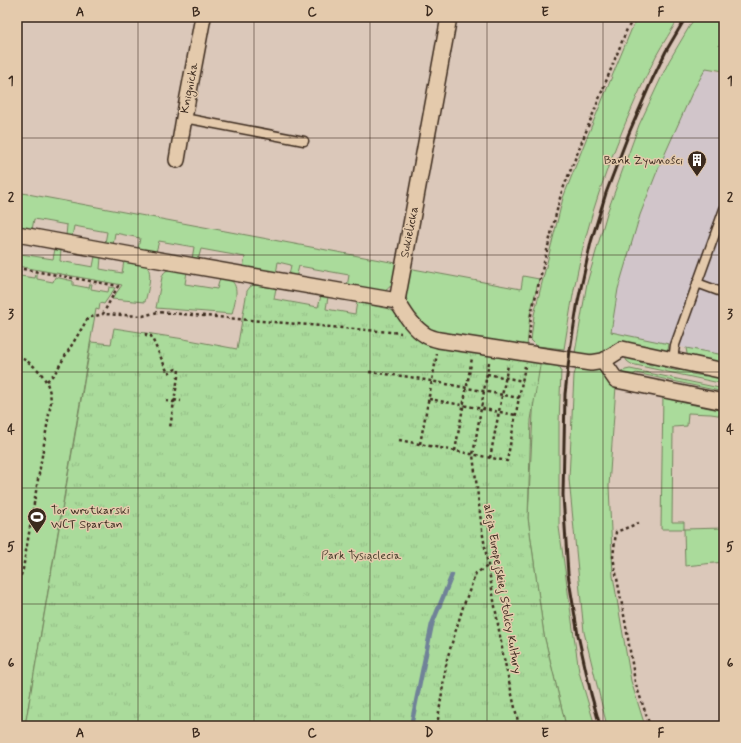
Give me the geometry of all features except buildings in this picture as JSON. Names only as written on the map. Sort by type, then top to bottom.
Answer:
[{"type":"street","name":"Knignicka","points":[[177,160],[203,17]]},
{"type":"street","name":"Sukielicka","points":[[396,301],[449,17]]},
{"type":"street","points":[[17,234],[396,301],[416,328],[427,336],[439,340],[591,362],[603,361],[622,349],[724,371]]},
{"type":"street","points":[[603,361],[616,380],[724,402]]},
{"type":"lane","points":[[184,118],[304,141]]},
{"type":"lane","points":[[673,360],[675,345],[724,209]]},
{"type":"lane","points":[[697,283],[724,293]]},
{"type":"path","points":[[399,440],[507,461],[523,381],[531,315],[561,194],[627,29],[635,17]]},
{"type":"path","points":[[17,268],[118,286],[103,314]]},
{"type":"path","points":[[46,381],[55,372],[88,318],[103,314],[143,316],[158,312],[411,334],[416,328]]},
{"type":"path","points":[[146,333],[146,336],[151,336],[168,373],[176,369],[179,370],[170,428]]},
{"type":"path","points":[[420,444],[439,340]]},
{"type":"path","points":[[455,451],[474,346]]},
{"type":"path","name":"aleja Europejskiej Stolicy Kultury","points":[[492,348],[473,454],[488,566],[503,654],[519,726]]},
{"type":"path","points":[[490,458],[511,350]]},
{"type":"path","points":[[17,356],[32,364],[39,370],[46,381],[51,396],[23,569],[17,581]]},
{"type":"path","points":[[369,372],[410,377],[520,398]]},
{"type":"path","points":[[487,374],[523,381]]},
{"type":"path","points":[[429,399],[516,415]]},
{"type":"path","points":[[166,401],[181,401]]},
{"type":"path","points":[[639,523],[616,532],[613,557],[635,682],[650,726]]},
{"type":"path","points":[[438,725],[447,659],[462,607],[476,572],[488,566]]},
{"type":"shaded area","points":[[705,68],[724,73],[724,356],[611,332],[618,289],[640,215],[656,174],[692,93]]},
{"type":"green space","points":[[639,17],[679,17],[656,56],[616,145],[592,213],[579,264],[564,349],[537,346],[531,340],[534,315],[563,198],[632,28]]},
{"type":"green space","points":[[695,17],[724,17],[724,38],[719,46],[724,39],[724,71],[706,68],[692,93],[656,174],[640,215],[618,289],[611,332],[669,344],[668,350],[665,353],[613,347],[591,357],[575,353],[587,283],[607,213],[639,125],[669,61]]},
{"type":"green space","points":[[17,192],[396,263],[394,280],[383,292],[347,287],[349,275],[299,266],[296,278],[289,276],[291,265],[278,262],[276,274],[243,268],[245,257],[201,249],[198,260],[192,259],[194,247],[159,241],[156,252],[138,249],[140,238],[115,233],[113,245],[105,243],[107,232],[74,226],[72,237],[66,236],[67,225],[34,219],[32,230],[17,227]]},
{"type":"green space","points":[[19,242],[22,243],[20,254],[53,259],[55,249],[61,250],[60,261],[93,267],[95,256],[101,257],[100,269],[122,273],[124,261],[144,265],[150,273],[145,302],[112,299],[122,285],[17,266],[17,245]]},
{"type":"green space","points":[[408,268],[521,289],[523,276],[539,279],[530,314],[527,347],[434,332],[419,320],[408,304],[405,291]]},
{"type":"green space","points":[[168,270],[187,272],[185,284],[217,289],[220,278],[230,280],[235,286],[236,291],[232,314],[156,308],[162,276],[164,272]]},
{"type":"green space","name":"Tor wrotkarski WCT Spartan","points":[[19,271],[21,271],[20,276],[35,278],[37,274],[37,279],[53,282],[55,277],[73,281],[73,285],[89,288],[90,284],[92,284],[91,289],[108,292],[109,287],[115,288],[104,304],[100,303],[99,310],[96,309],[25,726],[17,726],[17,275]]},
{"type":"green space","name":"Park Tysiąclecia","points":[[253,285],[276,288],[274,299],[318,307],[321,296],[328,297],[326,309],[355,314],[357,302],[389,309],[398,314],[404,323],[541,360],[531,420],[528,518],[544,635],[566,726],[25,726],[91,342],[111,344],[114,328],[237,349],[247,291]]},
{"type":"green space","points":[[686,348],[724,355],[724,366],[688,359]]},
{"type":"green space","points":[[624,356],[633,356],[639,362],[652,365],[657,362],[662,363],[665,368],[678,371],[684,368],[688,369],[691,374],[705,376],[710,373],[715,375],[718,379],[724,381],[724,384],[631,364]]},
{"type":"green space","points":[[539,365],[557,365],[561,370],[559,423],[559,527],[579,672],[595,726],[566,726],[544,635],[528,518],[535,372]]},
{"type":"green space","points":[[577,366],[595,367],[616,386],[609,486],[613,576],[631,681],[645,726],[607,726],[584,632],[569,479],[574,375]]},
{"type":"green space","points":[[630,369],[724,389],[724,392],[636,373],[629,378],[621,376],[621,371]]},
{"type":"green space","points":[[663,393],[671,394],[675,401],[724,411],[724,416],[688,413],[687,426],[673,427],[672,522],[684,522],[684,529],[661,529]]},
{"type":"green space","points":[[724,528],[724,562],[685,566],[684,529]]},
{"type":"waterway","points":[[411,726],[432,624],[452,575]]},
{"type":"railway","points":[[600,726],[591,694],[578,635],[568,574],[563,495],[565,394],[570,350],[578,301],[591,242],[606,193],[629,133],[652,80],[666,51],[686,17]]},
{"type":"place","name":"Bank Żywności","points":[[697,177]]},
{"type":"place","name":"Tor wrotkarski WCT Spartan","points":[[37,534]]}]
